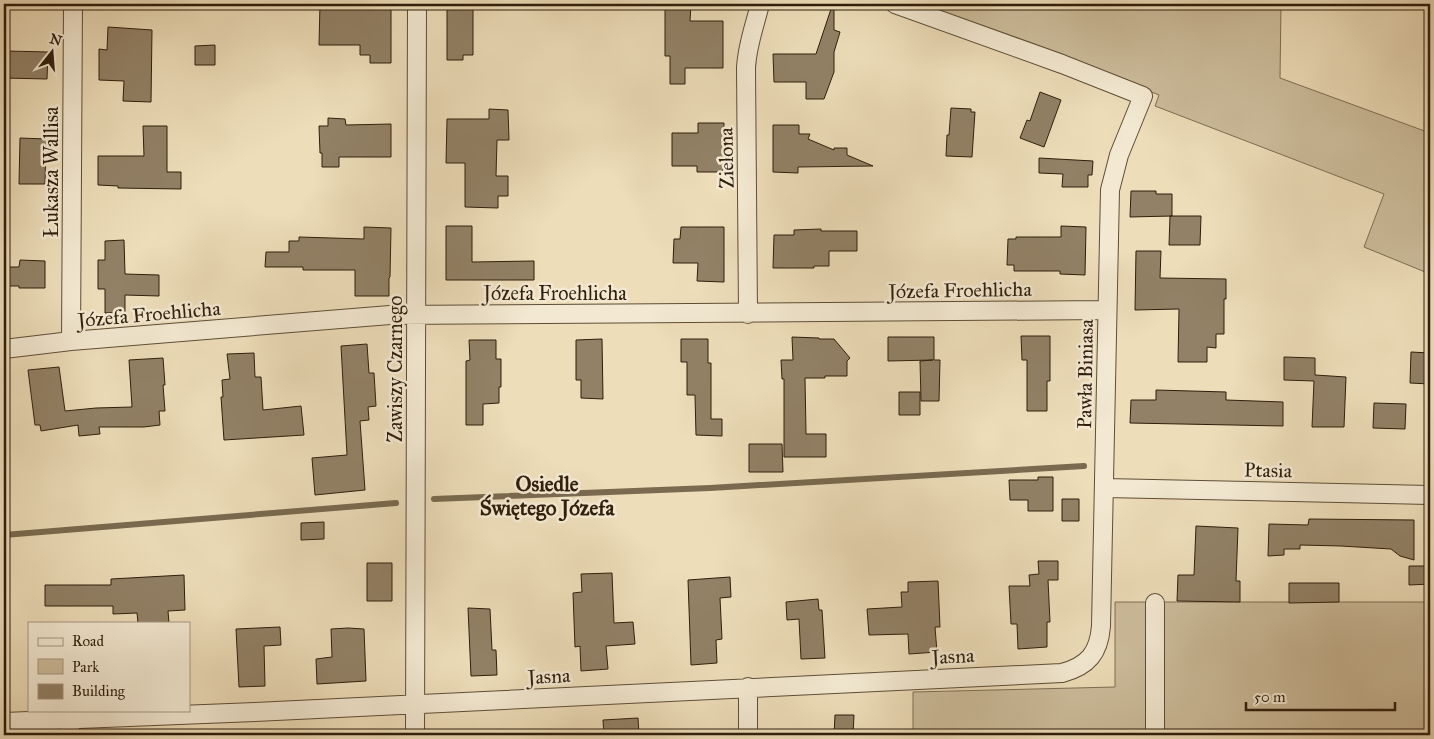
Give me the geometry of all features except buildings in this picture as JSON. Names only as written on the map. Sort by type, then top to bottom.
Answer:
[{"type":"street","name":"Łukasza Wallisa","points":[[71,341],[73,4]]},
{"type":"street","name":"Zawiszy Czarnego","points":[[415,735],[417,4]]},
{"type":"street","name":"Zielona","points":[[748,314],[746,68],[748,47],[760,4]]},
{"type":"street","name":"Pawła Biniasa","points":[[895,4],[1062,64],[1143,96],[1114,171],[1110,190],[1105,488],[1100,636],[1091,657]]},
{"type":"street","name":"Józefa Froehlicha","points":[[4,349],[71,341],[380,316],[1107,310]]},
{"type":"street","name":"Ptasia","points":[[1105,488],[1430,495]]},
{"type":"street","points":[[1155,735],[1156,603]]},
{"type":"street","name":"Jasna","points":[[4,722],[70,728],[415,704],[1062,673],[1083,665],[1091,657]]},
{"type":"street","points":[[748,688],[748,735]]},
{"type":"green space","points":[[919,4],[1281,4],[1280,78],[1430,133],[1430,274],[1364,247],[1384,194],[1155,106],[1159,95],[1066,58]]},
{"type":"green space","points":[[1115,602],[1430,602],[1430,735],[913,735],[913,692],[1115,687]]},
{"type":"waterway","points":[[434,499],[710,488],[1084,466]]},
{"type":"waterway","points":[[4,535],[396,503]]},
{"type":"district","name":"Osiedle Świętego Józefa","points":[[547,496]]}]
